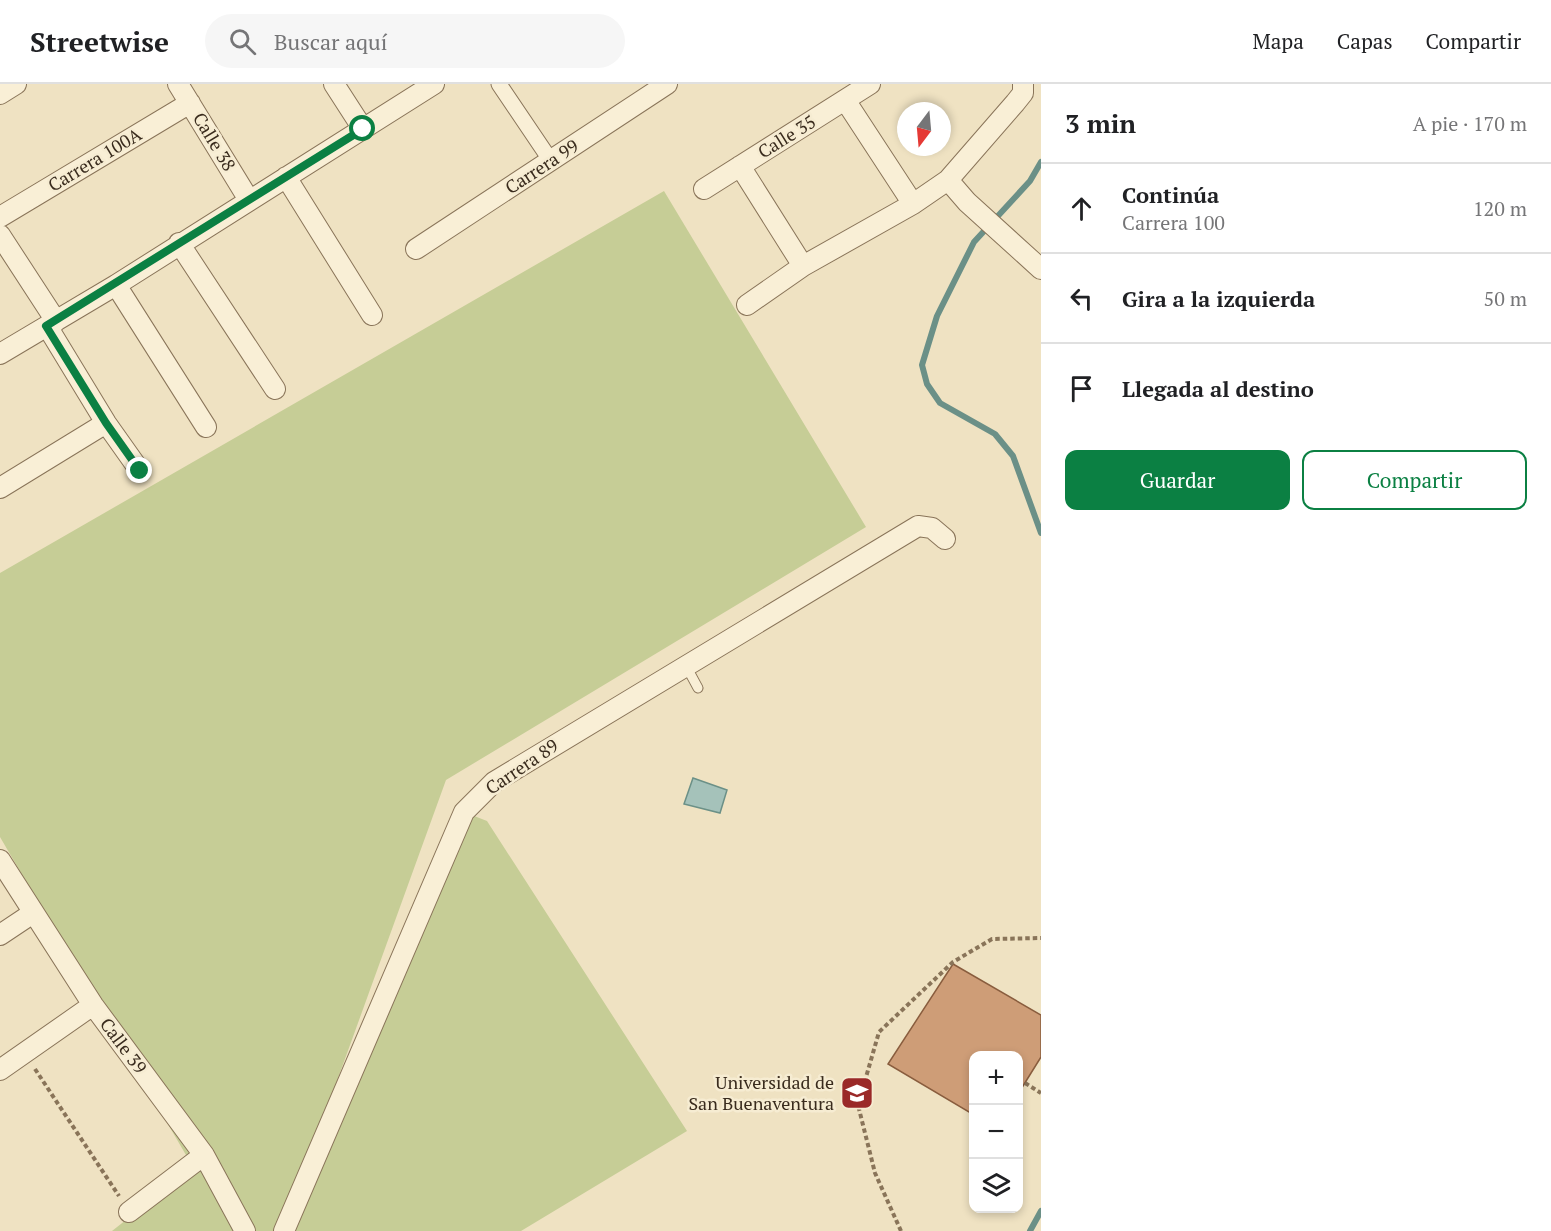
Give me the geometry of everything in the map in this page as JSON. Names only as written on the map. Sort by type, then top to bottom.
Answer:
[{"type":"street","points":[[0,94],[16,84]]},
{"type":"street","name":"Calle 38","points":[[178,84],[249,200]]},
{"type":"street","points":[[334,84],[363,129]]},
{"type":"street","points":[[0,354],[116,285],[179,243],[434,84]]},
{"type":"street","points":[[499,84],[551,161]]},
{"type":"street","name":"Carrera 99","points":[[416,249],[667,84]]},
{"type":"street","name":"Calle 35","points":[[704,189],[870,84]]},
{"type":"street","points":[[747,304],[803,266],[913,204],[948,180],[1023,89]]},
{"type":"street","points":[[845,100],[913,204]]},
{"type":"street","name":"Carrera 100A","points":[[0,217],[190,104]]},
{"type":"street","points":[[740,166],[803,266]]},
{"type":"street","points":[[286,177],[372,315]]},
{"type":"street","points":[[948,180],[967,202],[1041,269]]},
{"type":"street","points":[[0,235],[106,423],[140,471]]},
{"type":"street","points":[[179,243],[275,389]]},
{"type":"street","points":[[116,285],[206,427]]},
{"type":"street","points":[[0,488],[106,423]]},
{"type":"street","name":"Carrera 89","points":[[284,1231],[464,812],[494,782],[685,664],[918,526],[933,528],[945,539]]},
{"type":"street","name":"Calle 39","points":[[0,860],[93,1005],[204,1155],[245,1231]]},
{"type":"street","points":[[0,935],[33,913]]},
{"type":"street","points":[[0,1070],[93,1005]]},
{"type":"street","points":[[129,1212],[204,1155]]},
{"type":"lane","points":[[685,664],[698,688]]},
{"type":"path","points":[[901,1231],[875,1173],[858,1105],[879,1032],[953,962],[992,939],[1041,938]]},
{"type":"path","points":[[25,1054],[129,1212]]},
{"type":"path","points":[[1025,1083],[1041,1093]]},
{"type":"green space","points":[[664,191],[866,527],[446,780],[283,1230],[464,812],[487,821],[687,1131],[521,1231],[112,1231],[193,1167],[0,837],[0,573]]},
{"type":"water","points":[[693,778],[727,790],[720,813],[684,804]]},
{"type":"building","points":[[953,964],[1041,1015],[1041,1057],[1023,1086],[1023,1051],[969,1051],[969,1112],[888,1064]]},
{"type":"waterway","points":[[1041,162],[1030,181],[974,242],[937,316],[922,365],[927,384],[940,403],[995,434],[1013,456],[1041,533]]},
{"type":"waterway","points":[[1030,1231],[1041,1211]]},
{"type":"place","name":"Universidad de San Buenaventura","points":[[857,1093]]},
{"type":"route","points":[[140,471],[106,423],[46,326],[116,285],[179,243],[363,129]]}]
